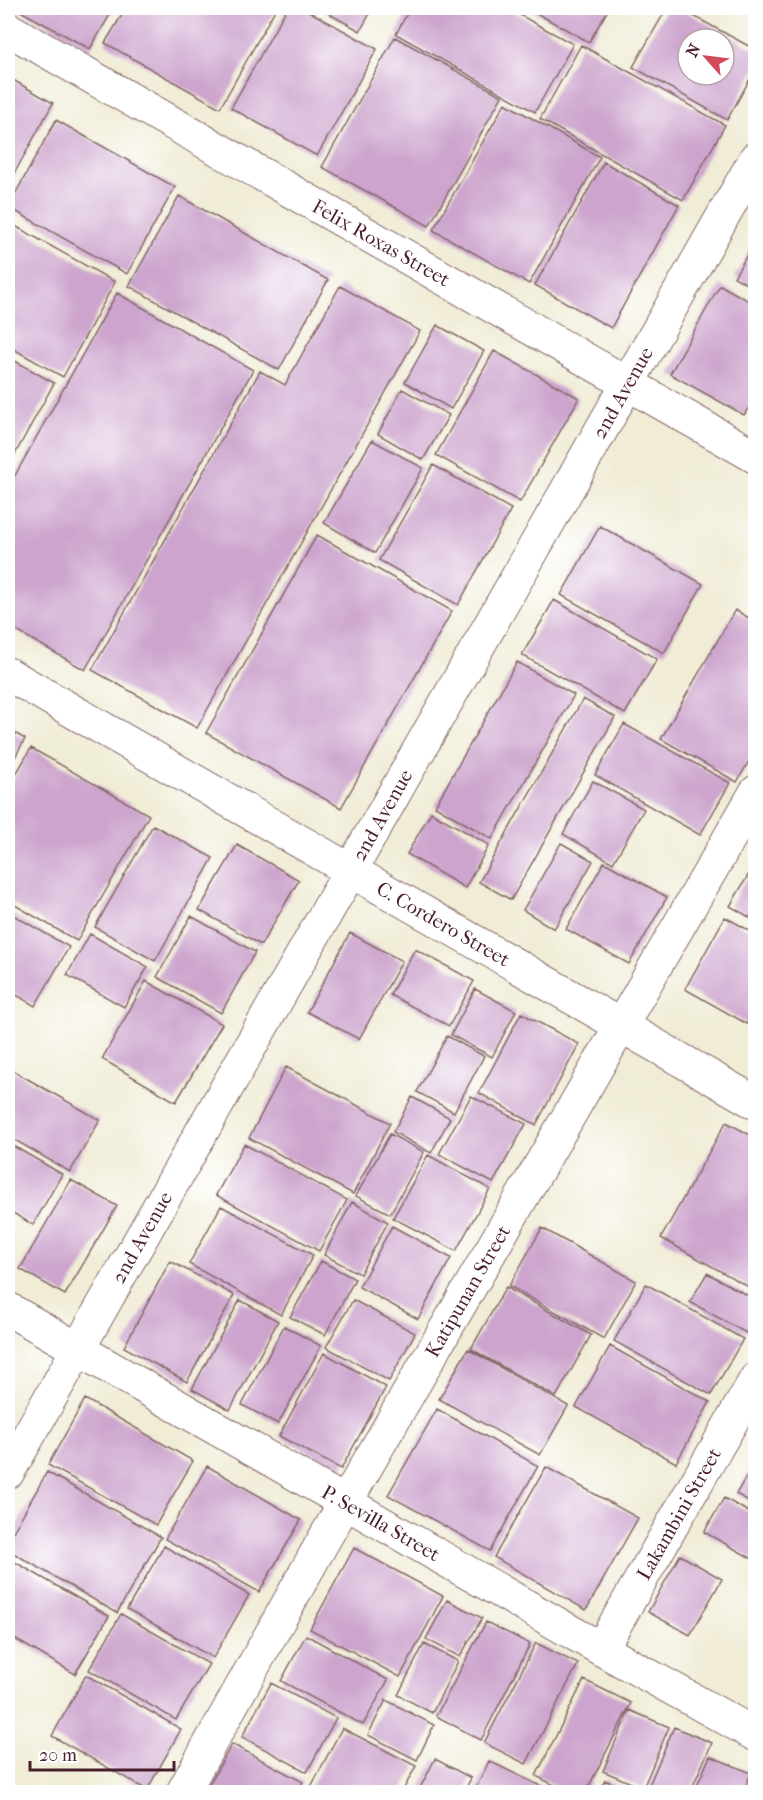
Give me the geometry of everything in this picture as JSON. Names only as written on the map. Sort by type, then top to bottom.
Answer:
[{"type":"street","name":"Felix Roxas Street","points":[[8,29],[756,457]]},
{"type":"street","name":"2nd Avenue","points":[[8,1472],[756,158]]},
{"type":"street","name":"C. Cordero Street","points":[[8,674],[756,1103]]},
{"type":"street","name":"Katipunan Street","points":[[183,1792],[345,1503],[756,792]]},
{"type":"street","name":"P. Sevilla Street","points":[[8,1309],[601,1650],[756,1735]]},
{"type":"street","name":"Lakambini Street","points":[[601,1650],[756,1379]]},
{"type":"building","points":[[15,8],[114,8],[90,49]]},
{"type":"building","points":[[126,8],[276,8],[220,108],[105,43]]},
{"type":"building","points":[[287,8],[303,8],[377,49],[317,156],[231,108]]},
{"type":"building","points":[[319,8],[373,8],[360,31]]},
{"type":"building","points":[[410,8],[507,8],[573,44],[535,112],[396,34]]},
{"type":"building","points":[[527,8],[609,8],[589,42]]},
{"type":"building","points":[[667,8],[679,8],[714,27],[676,27],[676,87],[736,87],[736,39],[756,50],[756,68],[727,120],[633,67]]},
{"type":"building","points":[[395,37],[502,96],[429,226],[322,167]]},
{"type":"building","points":[[581,45],[725,125],[683,200],[540,119]]},
{"type":"building","points":[[8,77],[53,103],[8,185]]},
{"type":"building","points":[[505,103],[600,157],[529,284],[433,230]]},
{"type":"building","points":[[56,120],[175,187],[127,274],[8,207]]},
{"type":"building","points":[[604,162],[679,205],[611,328],[535,285]]},
{"type":"building","points":[[179,196],[328,280],[279,370],[129,286]]},
{"type":"building","points":[[8,222],[115,282],[63,377],[8,346]]},
{"type":"building","points":[[756,240],[756,289],[734,277]]},
{"type":"building","points":[[720,285],[756,305],[756,395],[744,415],[670,374]]},
{"type":"building","points":[[340,286],[420,331],[197,728],[92,670],[260,371],[285,385]]},
{"type":"building","points":[[117,293],[253,370],[85,670],[8,626],[8,488]]},
{"type":"building","points":[[437,325],[484,351],[451,409],[405,382]]},
{"type":"building","points":[[494,351],[579,398],[520,502],[436,455]]},
{"type":"building","points":[[8,357],[54,383],[8,467]]},
{"type":"building","points":[[402,389],[449,415],[423,460],[378,434]]},
{"type":"building","points":[[372,440],[423,468],[375,553],[324,523]]},
{"type":"building","points":[[433,465],[511,509],[458,605],[379,560]]},
{"type":"building","points":[[600,526],[703,584],[664,653],[561,595]]},
{"type":"building","points":[[317,535],[452,611],[341,808],[206,733]]},
{"type":"building","points":[[554,600],[657,659],[625,714],[522,655]]},
{"type":"building","points":[[735,610],[756,622],[756,749],[737,782],[661,739]]},
{"type":"building","points":[[517,662],[574,695],[492,839],[435,806]]},
{"type":"building","points":[[583,699],[615,717],[511,900],[479,882]]},
{"type":"building","points":[[624,724],[730,783],[700,835],[595,775]]},
{"type":"building","points":[[8,729],[25,739],[8,770]]},
{"type":"building","points":[[31,748],[149,815],[77,941],[8,901],[8,788]]},
{"type":"building","points":[[593,781],[644,809],[613,863],[563,834]]},
{"type":"building","points":[[431,812],[489,845],[465,888],[407,854]]},
{"type":"building","points":[[153,825],[213,858],[155,961],[95,927]]},
{"type":"building","points":[[561,843],[593,861],[554,929],[523,910]]},
{"type":"building","points":[[237,845],[299,880],[261,945],[199,910]]},
{"type":"building","points":[[604,862],[667,897],[629,964],[566,929]]},
{"type":"building","points":[[756,862],[756,921],[730,906]]},
{"type":"building","points":[[8,912],[69,947],[35,1006],[8,990]]},
{"type":"building","points":[[191,916],[255,952],[221,1013],[157,977]]},
{"type":"building","points":[[725,917],[756,934],[756,1009],[747,1024],[685,989]]},
{"type":"building","points":[[350,933],[402,961],[359,1039],[307,1012]]},
{"type":"building","points":[[90,934],[148,967],[124,1007],[67,975]]},
{"type":"building","points":[[415,949],[474,981],[449,1026],[390,995]]},
{"type":"building","points":[[146,981],[222,1024],[176,1102],[102,1059]]},
{"type":"building","points":[[475,989],[516,1011],[492,1057],[451,1035]]},
{"type":"building","points":[[521,1013],[579,1044],[536,1125],[479,1093]]},
{"type":"building","points":[[447,1036],[484,1056],[454,1112],[417,1092]]},
{"type":"building","points":[[286,1067],[390,1123],[353,1194],[249,1138]]},
{"type":"building","points":[[10,1069],[100,1120],[70,1172],[8,1136],[8,1073]]},
{"type":"building","points":[[471,1096],[526,1124],[493,1183],[439,1154]]},
{"type":"building","points":[[412,1097],[450,1118],[431,1153],[393,1132]]},
{"type":"building","points":[[726,1122],[756,1138],[756,1291],[661,1238]]},
{"type":"building","points":[[390,1134],[424,1152],[390,1214],[356,1196]]},
{"type":"building","points":[[8,1143],[62,1174],[33,1225],[8,1210]]},
{"type":"building","points":[[244,1144],[347,1200],[319,1251],[216,1195]]},
{"type":"building","points":[[428,1155],[490,1189],[456,1251],[393,1218]]},
{"type":"building","points":[[71,1180],[117,1206],[65,1295],[20,1269]]},
{"type":"building","points":[[352,1202],[388,1222],[360,1274],[324,1255]]},
{"type":"building","points":[[221,1206],[313,1255],[281,1315],[189,1264]]},
{"type":"building","points":[[392,1226],[451,1258],[418,1319],[359,1287]]},
{"type":"building","points":[[542,1228],[636,1281],[604,1339],[509,1286]]},
{"type":"building","points":[[170,1261],[234,1295],[187,1382],[124,1347]]},
{"type":"building","points":[[321,1261],[355,1279],[325,1335],[290,1317]]},
{"type":"building","points":[[707,1273],[756,1300],[756,1316],[746,1333],[690,1302]]},
{"type":"building","points":[[646,1284],[743,1339],[711,1395],[614,1341]]},
{"type":"building","points":[[506,1287],[591,1335],[556,1397],[471,1349]]},
{"type":"building","points":[[240,1300],[278,1321],[230,1410],[192,1389]]},
{"type":"building","points":[[353,1300],[415,1333],[389,1381],[326,1347]]},
{"type":"building","points":[[284,1326],[321,1346],[278,1424],[242,1405]]},
{"type":"building","points":[[610,1346],[710,1402],[676,1463],[576,1407]]},
{"type":"building","points":[[468,1349],[568,1406],[540,1455],[439,1399]]},
{"type":"building","points":[[324,1353],[386,1387],[341,1469],[279,1436]]},
{"type":"building","points":[[85,1399],[193,1461],[156,1525],[48,1465]]},
{"type":"building","points":[[437,1409],[538,1466],[490,1551],[388,1495]]},
{"type":"building","points":[[756,1460],[756,1505],[736,1494]]},
{"type":"building","points":[[207,1466],[301,1520],[259,1592],[165,1539]]},
{"type":"building","points":[[546,1467],[638,1518],[586,1610],[494,1557]]},
{"type":"building","points":[[47,1472],[161,1537],[117,1613],[8,1550],[8,1541]]},
{"type":"building","points":[[724,1498],[756,1516],[756,1561],[704,1532]]},
{"type":"building","points":[[164,1546],[249,1595],[213,1658],[127,1609]]},
{"type":"building","points":[[354,1548],[443,1596],[400,1677],[310,1629]]},
{"type":"building","points":[[680,1555],[722,1579],[690,1635],[648,1612]]},
{"type":"building","points":[[8,1558],[109,1616],[75,1674],[8,1635]]},
{"type":"building","points":[[447,1600],[482,1618],[460,1657],[426,1639]]},
{"type":"building","points":[[121,1614],[209,1664],[176,1720],[89,1670]]},
{"type":"building","points":[[486,1622],[530,1644],[481,1740],[436,1716]]},
{"type":"building","points":[[306,1635],[388,1680],[363,1725],[281,1681]]},
{"type":"building","points":[[536,1643],[578,1664],[526,1764],[484,1743]]},
{"type":"building","points":[[424,1644],[458,1661],[432,1713],[398,1695]]},
{"type":"building","points":[[86,1675],[181,1729],[147,1790],[52,1736]]},
{"type":"building","points":[[584,1680],[631,1703],[586,1792],[568,1792],[536,1776]]},
{"type":"building","points":[[271,1683],[336,1718],[307,1772],[242,1737]]},
{"type":"building","points":[[386,1700],[434,1725],[417,1760],[368,1735]]},
{"type":"building","points":[[629,1710],[669,1727],[643,1788],[603,1771]]},
{"type":"building","points":[[674,1727],[712,1743],[690,1792],[646,1792]]},
{"type":"building","points":[[342,1728],[416,1766],[402,1792],[322,1792],[311,1787]]},
{"type":"building","points":[[232,1744],[303,1782],[297,1792],[215,1792],[207,1788]]},
{"type":"building","points":[[710,1756],[751,1773],[743,1792],[694,1792]]},
{"type":"building","points":[[435,1759],[471,1778],[464,1792],[418,1792]]},
{"type":"building","points":[[489,1761],[553,1792],[474,1792]]},
{"type":"building","points":[[605,1780],[631,1792],[599,1792]]}]
